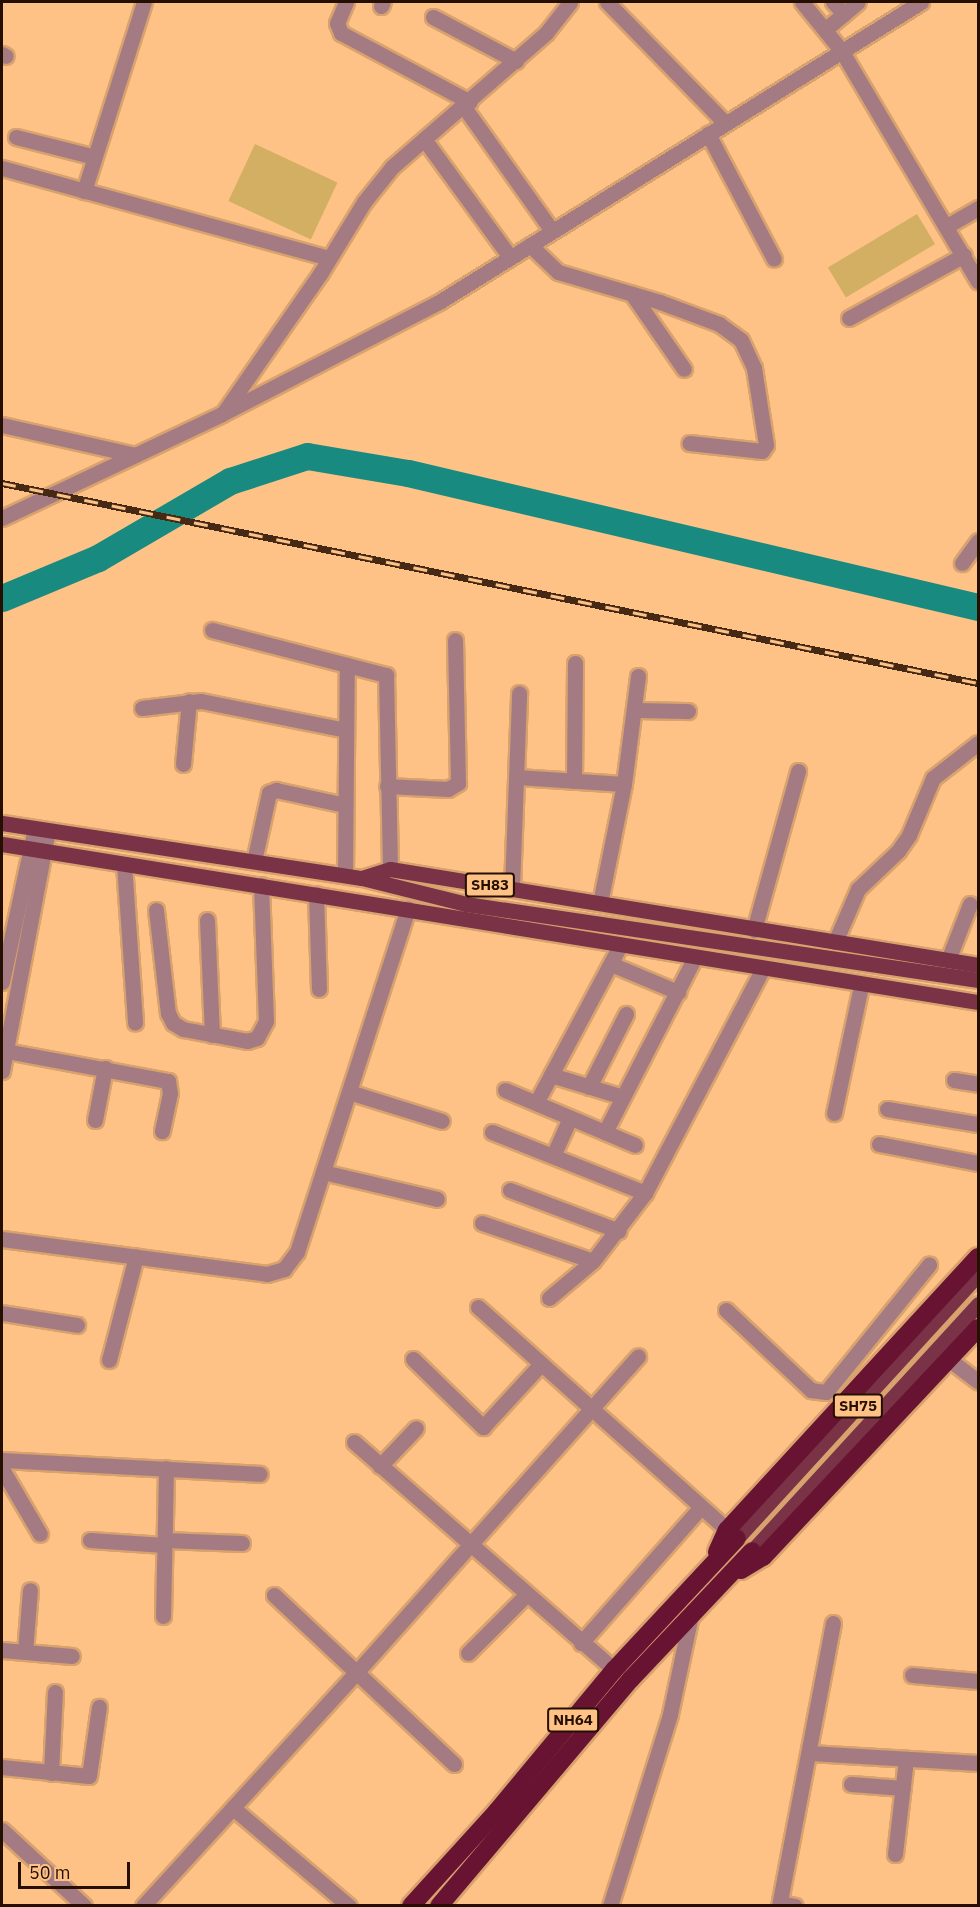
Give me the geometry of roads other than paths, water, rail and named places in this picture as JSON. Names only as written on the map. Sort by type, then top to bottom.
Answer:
[{"type":"highway","points":[[732,1534],[978,1257]]},
{"type":"highway","points":[[727,1577],[763,1557],[951,1361],[978,1328]]},
{"type":"highway","name":"NH64","points":[[411,1905],[497,1811],[614,1671],[710,1567],[732,1534]]},
{"type":"highway","name":"NH64","points":[[439,1905],[631,1679],[752,1551]]},
{"type":"main road","name":"SH83","points":[[2,823],[362,878],[390,869],[978,965]]},
{"type":"main road","name":"SH83","points":[[2,844],[408,909],[694,959],[978,1002]]},
{"type":"main road","points":[[362,878],[466,904],[978,980]]},
{"type":"main road","name":"SH75","points":[[732,1534],[978,1274]]},
{"type":"main road","name":"SH75","points":[[752,1551],[978,1304]]},
{"type":"street","points":[[84,190],[144,2]]},
{"type":"street","points":[[346,2],[337,23],[341,33],[467,105],[552,231]]},
{"type":"street","points":[[222,414],[392,167],[516,61],[546,33],[570,2]]},
{"type":"street","points":[[607,2],[725,123]]},
{"type":"street","points":[[802,2],[827,28],[841,50],[978,282]]},
{"type":"street","points":[[833,2],[844,14]]},
{"type":"street","points":[[827,28],[858,2]]},
{"type":"street","points":[[2,518],[222,414],[440,302],[921,2]]},
{"type":"street","points":[[434,17],[516,61]]},
{"type":"street","points":[[708,134],[774,259]]},
{"type":"street","points":[[16,137],[95,157]]},
{"type":"street","points":[[424,139],[510,257]]},
{"type":"street","points":[[2,168],[329,258]]},
{"type":"street","points":[[947,226],[978,208]]},
{"type":"street","points":[[530,245],[558,272],[632,294],[719,324],[741,340],[753,368],[766,437],[762,451],[689,443]]},
{"type":"street","points":[[849,318],[964,255]]},
{"type":"street","points":[[632,294],[684,369]]},
{"type":"street","points":[[2,425],[135,455]]},
{"type":"street","points":[[962,563],[978,541]]},
{"type":"street","points":[[212,630],[386,675],[390,869]]},
{"type":"street","points":[[387,786],[448,789],[459,783],[455,640]]},
{"type":"street","points":[[574,781],[575,663]]},
{"type":"street","points":[[345,875],[347,665]]},
{"type":"street","points":[[600,903],[624,784],[638,676]]},
{"type":"street","points":[[512,888],[519,693]]},
{"type":"street","points":[[142,708],[189,701],[346,730]]},
{"type":"street","points":[[183,764],[189,701]]},
{"type":"street","points":[[634,710],[688,711]]},
{"type":"street","points":[[835,942],[858,889],[898,851],[909,835],[933,778],[978,743]]},
{"type":"street","points":[[754,930],[798,771]]},
{"type":"street","points":[[517,777],[624,784]]},
{"type":"street","points":[[254,861],[269,793],[276,790],[345,805]]},
{"type":"street","points":[[2,1071],[41,829]]},
{"type":"street","points":[[2,982],[37,849]]},
{"type":"street","points":[[124,864],[135,1023]]},
{"type":"street","points":[[156,910],[168,1013],[183,1029],[247,1041],[257,1038],[266,1021],[261,885]]},
{"type":"street","points":[[316,894],[319,988]]},
{"type":"street","points":[[948,960],[970,904]]},
{"type":"street","points":[[2,1239],[267,1274],[284,1269],[297,1252],[408,909]]},
{"type":"street","points":[[207,920],[212,1035]]},
{"type":"street","points":[[536,1103],[620,946]]},
{"type":"street","points":[[605,1132],[694,959]]},
{"type":"street","points":[[611,964],[678,992]]},
{"type":"street","points":[[549,1298],[593,1261],[619,1231],[645,1193],[762,970]]},
{"type":"street","points":[[834,1113],[861,986]]},
{"type":"street","points":[[590,1087],[626,1014]]},
{"type":"street","points":[[6,1051],[168,1081],[170,1093],[162,1131]]},
{"type":"street","points":[[95,1120],[105,1068]]},
{"type":"street","points":[[550,1076],[623,1097]]},
{"type":"street","points":[[954,1080],[978,1084]]},
{"type":"street","points":[[506,1090],[634,1144]]},
{"type":"street","points":[[349,1092],[442,1121]]},
{"type":"street","points":[[887,1109],[978,1124]]},
{"type":"street","points":[[553,1156],[570,1118]]},
{"type":"street","points":[[492,1132],[645,1193]]},
{"type":"street","points":[[879,1144],[978,1163]]},
{"type":"street","points":[[323,1172],[437,1199]]},
{"type":"street","points":[[510,1190],[619,1231]]},
{"type":"street","points":[[482,1223],[593,1261]]},
{"type":"street","points":[[109,1360],[136,1256]]},
{"type":"street","points":[[726,1310],[819,1393],[833,1386],[929,1265]]},
{"type":"street","points":[[478,1307],[589,1410],[732,1534]]},
{"type":"street","points":[[2,1313],[77,1325]]},
{"type":"street","points":[[876,1332],[897,1346]]},
{"type":"street","points":[[143,1905],[356,1673],[638,1356]]},
{"type":"street","points":[[413,1359],[483,1427],[540,1365]]},
{"type":"street","points":[[951,1361],[978,1381]]},
{"type":"street","points":[[380,1466],[416,1428]]},
{"type":"street","points":[[354,1442],[614,1671]]},
{"type":"street","points":[[2,1460],[260,1474]]},
{"type":"street","points":[[163,1616],[166,1468]]},
{"type":"street","points":[[2,1469],[40,1534]]},
{"type":"street","points":[[580,1643],[701,1507]]},
{"type":"street","points":[[90,1539],[164,1543],[242,1543]]},
{"type":"street","points":[[25,1652],[30,1590]]},
{"type":"street","points":[[468,1653],[526,1594]]},
{"type":"street","points":[[274,1595],[454,1764]]},
{"type":"street","points":[[610,1905],[670,1714],[691,1615]]},
{"type":"street","points":[[785,1904],[833,1623]]},
{"type":"street","points":[[2,1650],[72,1656]]},
{"type":"street","points":[[912,1675],[978,1681]]},
{"type":"street","points":[[51,1773],[55,1692]]},
{"type":"street","points":[[2,1767],[51,1773],[92,1773],[99,1707]]},
{"type":"street","points":[[810,1753],[978,1761]]},
{"type":"street","points":[[895,1854],[906,1759]]},
{"type":"street","points":[[851,1784],[903,1788]]},
{"type":"street","points":[[233,1808],[349,1905]]},
{"type":"street","points":[[2,1830],[84,1905]]},
{"type":"waterway","points":[[2,598],[98,558],[230,481],[307,456],[408,473],[978,607]]},
{"type":"railway","points":[[2,483],[978,683]]}]
